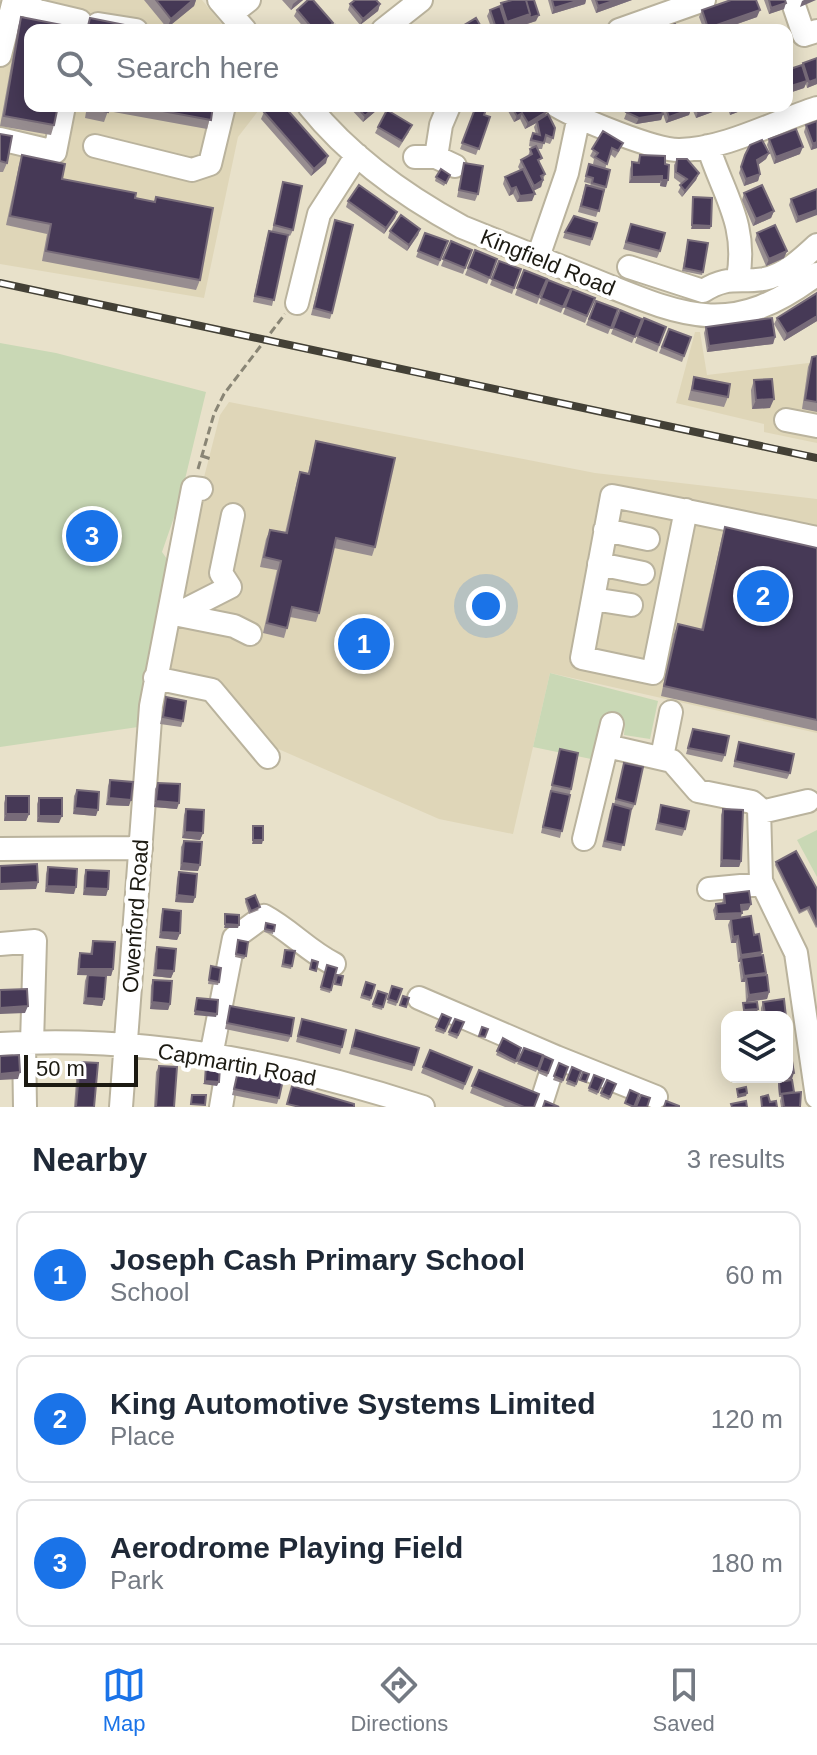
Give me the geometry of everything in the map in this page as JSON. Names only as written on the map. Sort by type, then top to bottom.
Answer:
[{"type":"street","points":[[0,1],[14,0],[77,24]]},
{"type":"street","points":[[0,55],[14,0]]},
{"type":"street","points":[[232,15],[249,0]]},
{"type":"street","points":[[392,24],[421,0]]},
{"type":"street","points":[[636,24],[704,0]]},
{"type":"street","points":[[792,0],[803,36]]},
{"type":"street","points":[[793,111],[817,108]]},
{"type":"street","points":[[0,139],[55,152],[63,112]]},
{"type":"street","points":[[95,146],[192,170],[210,164],[223,112]]},
{"type":"street","name":"Kingfield Road","points":[[315,112],[357,155],[431,210],[462,227],[682,315],[750,312],[793,292],[817,274]]},
{"type":"street","points":[[436,160],[441,125],[446,112]]},
{"type":"street","points":[[570,112],[671,150],[708,146],[786,112]]},
{"type":"street","points":[[538,257],[567,173],[579,116]]},
{"type":"street","points":[[708,146],[717,175],[734,207],[740,232],[729,280]]},
{"type":"street","points":[[297,303],[319,214],[357,155]]},
{"type":"street","points":[[629,267],[703,291],[729,280],[763,279],[786,271],[817,245]]},
{"type":"street","points":[[786,420],[817,426]]},
{"type":"street","name":"Owenford Road","points":[[121,1107],[149,725],[155,678],[172,614],[197,488]]},
{"type":"street","points":[[686,510],[653,673],[582,658],[612,496],[686,510],[817,538]]},
{"type":"street","points":[[172,614],[230,587],[221,573],[233,515]]},
{"type":"street","points":[[605,530],[648,539]]},
{"type":"street","points":[[599,564],[643,573]]},
{"type":"street","points":[[593,599],[631,605]]},
{"type":"street","points":[[172,614],[234,626],[250,634]]},
{"type":"street","points":[[155,678],[212,690],[268,757]]},
{"type":"street","points":[[662,757],[671,712]]},
{"type":"street","points":[[584,839],[612,724]]},
{"type":"street","points":[[604,753],[662,757],[677,765],[692,788],[752,802],[761,812],[762,884],[796,953],[812,1017],[817,1097]]},
{"type":"street","points":[[761,812],[808,801]]},
{"type":"street","points":[[0,849],[141,848]]},
{"type":"street","points":[[709,889],[762,884]]},
{"type":"street","points":[[221,1107],[220,1058],[234,938],[264,916],[283,926],[309,952],[334,964]]},
{"type":"street","points":[[0,944],[35,941],[25,1107]]},
{"type":"street","points":[[419,998],[656,1097]]},
{"type":"street","name":"Capmartin Road","points":[[0,1044],[125,1046],[220,1058],[311,1075],[423,1107]]},
{"type":"street","points":[[540,1107],[556,1057]]},
{"type":"path","points":[[197,488],[214,414],[224,394],[297,303]]},
{"type":"path","points":[[202,456],[211,459]]},
{"type":"shaded area","points":[[0,0],[202,0],[222,24],[24,24],[24,112],[257,112],[238,137],[204,298],[0,264]]},
{"type":"shaded area","points":[[695,332],[700,332],[707,375],[817,362],[817,443],[764,432],[764,424],[676,403]]},
{"type":"shaded area","points":[[229,402],[595,473],[817,499],[817,733],[550,673],[513,834],[439,819],[276,748],[213,681],[167,674],[201,489],[220,415]]},
{"type":"green space","points":[[0,343],[56,353],[206,392],[180,500],[162,552],[167,559],[151,650],[145,726],[0,747]]},
{"type":"green space","points":[[550,673],[658,701],[650,739],[624,735],[625,723],[606,718],[596,760],[533,747]]},
{"type":"green space","points":[[817,830],[817,877],[797,840]]},
{"type":"building","points":[[156,0],[193,0],[171,19]]},
{"type":"building","points":[[308,0],[313,0],[333,23],[309,24],[297,10]]},
{"type":"building","points":[[355,0],[376,0],[380,4],[363,19],[350,4]]},
{"type":"building","points":[[526,0],[530,14],[507,22],[501,3]]},
{"type":"building","points":[[526,0],[534,0],[539,15],[529,18]]},
{"type":"building","points":[[552,0],[580,0],[554,8]]},
{"type":"building","points":[[596,0],[616,0],[598,6]]},
{"type":"building","points":[[731,0],[756,0],[760,10],[720,24],[707,24],[702,10]]},
{"type":"building","points":[[769,0],[785,0],[786,3],[771,8]]},
{"type":"building","points":[[500,6],[506,24],[495,24],[490,10]]},
{"type":"building","points":[[21,17],[57,24],[24,24],[24,112],[57,112],[54,125],[4,116]]},
{"type":"building","points":[[90,18],[120,24],[88,24]]},
{"type":"building","points":[[476,18],[480,24],[466,24]]},
{"type":"building","points":[[817,58],[817,79],[809,82],[803,63]]},
{"type":"building","points":[[802,65],[807,81],[793,85],[793,68]]},
{"type":"building","points":[[168,112],[212,112],[211,120]]},
{"type":"building","points":[[264,112],[289,112],[328,156],[314,169]]},
{"type":"building","points":[[386,112],[412,125],[402,141],[378,127]]},
{"type":"building","points":[[474,112],[485,112],[484,115],[490,117],[479,149],[462,143]]},
{"type":"building","points":[[515,112],[546,112],[528,123],[522,113],[517,116]]},
{"type":"building","points":[[626,112],[663,114],[639,118]]},
{"type":"building","points":[[548,114],[555,128],[553,138],[546,135],[544,143],[531,140],[533,133],[540,135],[537,121]]},
{"type":"building","points":[[817,121],[817,142],[813,144],[806,125]]},
{"type":"building","points":[[796,129],[803,147],[776,157],[769,139]]},
{"type":"building","points":[[603,131],[623,143],[618,151],[612,148],[607,164],[595,157],[598,153],[592,149]]},
{"type":"building","points":[[0,134],[12,136],[7,163],[0,161]]},
{"type":"building","points":[[762,140],[769,153],[757,160],[760,174],[746,179],[741,167],[745,155],[750,145]]},
{"type":"building","points":[[536,146],[545,174],[541,176],[543,180],[534,186],[521,160],[532,154],[530,149]]},
{"type":"building","points":[[22,155],[65,164],[62,179],[136,193],[135,198],[155,202],[156,197],[213,208],[200,280],[46,251],[51,224],[10,216]]},
{"type":"building","points":[[640,155],[665,156],[665,164],[669,165],[668,180],[662,180],[662,176],[632,177],[632,162],[639,163]]},
{"type":"building","points":[[677,159],[687,159],[699,173],[685,191],[680,185],[687,179],[676,172]]},
{"type":"building","points":[[464,163],[483,166],[478,194],[459,190]]},
{"type":"building","points":[[589,164],[610,170],[606,187],[592,183],[593,178],[586,176]]},
{"type":"building","points":[[441,169],[450,175],[446,183],[436,177]]},
{"type":"building","points":[[523,169],[535,194],[520,196],[516,187],[511,189],[505,177]]},
{"type":"building","points":[[283,182],[302,186],[293,230],[274,225]]},
{"type":"building","points":[[359,185],[397,212],[386,228],[348,201]]},
{"type":"building","points":[[586,185],[604,190],[599,211],[581,206]]},
{"type":"building","points":[[762,185],[774,211],[756,219],[744,193]]},
{"type":"building","points":[[817,189],[817,210],[798,217],[791,199]]},
{"type":"building","points":[[693,197],[712,198],[711,226],[692,225]]},
{"type":"building","points":[[401,215],[420,229],[409,245],[390,231]]},
{"type":"building","points":[[574,216],[597,223],[592,239],[565,232]]},
{"type":"building","points":[[335,220],[353,225],[332,313],[314,308]]},
{"type":"building","points":[[631,224],[665,233],[660,251],[626,242]]},
{"type":"building","points":[[775,225],[787,251],[769,259],[757,233]]},
{"type":"building","points":[[269,231],[288,235],[274,300],[255,296]]},
{"type":"building","points":[[425,233],[448,241],[440,260],[418,251]]},
{"type":"building","points":[[688,240],[708,243],[703,272],[684,268]]},
{"type":"building","points":[[451,241],[472,250],[465,268],[443,259]]},
{"type":"building","points":[[475,250],[497,259],[490,278],[468,268]]},
{"type":"building","points":[[499,261],[521,269],[514,288],[492,279]]},
{"type":"building","points":[[524,270],[547,279],[539,297],[517,288]]},
{"type":"building","points":[[548,280],[571,289],[563,307],[541,298]]},
{"type":"building","points":[[572,289],[595,298],[587,316],[565,307]]},
{"type":"building","points":[[817,293],[817,316],[787,334],[777,318]]},
{"type":"building","points":[[596,301],[618,309],[611,328],[589,319]]},
{"type":"building","points":[[620,310],[642,319],[635,337],[613,328]]},
{"type":"building","points":[[644,318],[666,327],[659,345],[637,336]]},
{"type":"building","points":[[772,318],[775,337],[709,346],[706,327]]},
{"type":"building","points":[[669,329],[691,337],[684,356],[662,347]]},
{"type":"building","points":[[817,356],[817,402],[805,400],[812,357]]},
{"type":"building","points":[[694,377],[730,384],[728,397],[692,390]]},
{"type":"building","points":[[772,379],[774,399],[756,400],[754,380]]},
{"type":"building","points":[[316,441],[395,458],[375,547],[336,538],[319,613],[292,607],[287,628],[267,623],[281,561],[264,557],[270,530],[287,533],[300,472],[309,474]]},
{"type":"building","points":[[725,527],[817,548],[817,720],[664,686],[678,624],[703,630]]},
{"type":"building","points":[[166,697],[186,701],[183,721],[163,717]]},
{"type":"building","points":[[693,729],[729,736],[725,755],[688,748]]},
{"type":"building","points":[[739,742],[794,754],[790,773],[735,761]]},
{"type":"building","points":[[560,749],[578,753],[571,789],[552,785]]},
{"type":"building","points":[[624,763],[643,767],[635,804],[616,799]]},
{"type":"building","points":[[110,780],[133,782],[131,800],[109,798]]},
{"type":"building","points":[[158,783],[180,784],[179,803],[156,801]]},
{"type":"building","points":[[77,790],[99,792],[98,810],[75,808]]},
{"type":"building","points":[[551,791],[570,795],[562,831],[543,827]]},
{"type":"building","points":[[6,796],[29,796],[29,814],[6,814]]},
{"type":"building","points":[[39,798],[62,798],[62,816],[39,816]]},
{"type":"building","points":[[613,804],[631,809],[624,845],[605,841]]},
{"type":"building","points":[[661,805],[689,811],[685,829],[658,823]]},
{"type":"building","points":[[186,809],[204,810],[203,833],[185,832]]},
{"type":"building","points":[[723,809],[743,810],[741,861],[722,860]]},
{"type":"building","points":[[253,826],[263,826],[263,840],[253,840]]},
{"type":"building","points":[[184,841],[202,842],[200,865],[182,863]]},
{"type":"building","points":[[796,851],[817,889],[817,925],[809,907],[800,911],[776,862]]},
{"type":"building","points":[[37,864],[38,882],[0,884],[0,866]]},
{"type":"building","points":[[48,867],[77,869],[76,887],[47,886]]},
{"type":"building","points":[[86,870],[109,871],[108,889],[85,888]]},
{"type":"building","points":[[179,872],[197,874],[195,897],[177,895]]},
{"type":"building","points":[[749,891],[751,904],[741,905],[742,913],[717,914],[716,904],[725,903],[724,894]]},
{"type":"building","points":[[255,895],[260,907],[251,911],[246,899]]},
{"type":"building","points":[[163,909],[181,911],[180,933],[161,932]]},
{"type":"building","points":[[225,914],[239,915],[239,925],[225,924]]},
{"type":"building","points":[[751,916],[754,935],[759,934],[762,952],[741,955],[738,936],[733,937],[731,919]]},
{"type":"building","points":[[266,923],[275,925],[274,931],[265,929]]},
{"type":"building","points":[[238,940],[248,942],[246,956],[236,954]]},
{"type":"building","points":[[93,941],[115,942],[113,969],[79,969],[80,953],[92,954]]},
{"type":"building","points":[[157,947],[176,949],[174,971],[156,970]]},
{"type":"building","points":[[285,950],[295,951],[292,966],[283,964]]},
{"type":"building","points":[[763,955],[766,973],[744,976],[741,958]]},
{"type":"building","points":[[312,960],[318,962],[316,971],[310,969]]},
{"type":"building","points":[[327,965],[337,968],[331,990],[321,987]]},
{"type":"building","points":[[211,966],[221,968],[219,982],[209,980]]},
{"type":"building","points":[[88,975],[106,976],[104,999],[86,998]]},
{"type":"building","points":[[337,975],[343,976],[341,985],[335,984]]},
{"type":"building","points":[[767,975],[769,992],[749,995],[746,977]]},
{"type":"building","points":[[153,980],[172,981],[170,1004],[152,1002]]},
{"type":"building","points":[[366,982],[375,985],[371,998],[362,995]]},
{"type":"building","points":[[392,986],[402,989],[397,1002],[388,999]]},
{"type":"building","points":[[27,989],[28,1006],[0,1008],[0,990]]},
{"type":"building","points":[[378,991],[387,994],[383,1007],[373,1004]]},
{"type":"building","points":[[403,996],[409,998],[406,1007],[400,1005]]},
{"type":"building","points":[[197,998],[218,1000],[217,1014],[195,1011]]},
{"type":"building","points":[[784,999],[785,1011],[764,1011],[763,1002]]},
{"type":"building","points":[[757,1002],[758,1009],[744,1010],[743,1003]]},
{"type":"building","points":[[230,1006],[294,1018],[291,1036],[227,1023]]},
{"type":"building","points":[[442,1014],[451,1018],[445,1031],[436,1027]]},
{"type":"building","points":[[302,1019],[346,1030],[342,1047],[298,1036]]},
{"type":"building","points":[[455,1019],[464,1022],[458,1035],[449,1032]]},
{"type":"building","points":[[482,1027],[488,1029],[485,1037],[479,1036]]},
{"type":"building","points":[[356,1030],[419,1048],[414,1065],[352,1047]]},
{"type":"building","points":[[503,1038],[521,1048],[516,1061],[497,1051]]},
{"type":"building","points":[[524,1048],[543,1055],[538,1069],[518,1061]]},
{"type":"building","points":[[430,1050],[472,1067],[465,1084],[423,1067]]},
{"type":"building","points":[[19,1055],[20,1072],[0,1074],[0,1056]]},
{"type":"building","points":[[544,1056],[553,1060],[548,1073],[539,1070]]},
{"type":"building","points":[[80,1062],[98,1063],[94,1107],[76,1107]]},
{"type":"building","points":[[559,1063],[568,1067],[563,1080],[554,1076]]},
{"type":"building","points":[[206,1065],[220,1067],[219,1082],[205,1081]]},
{"type":"building","points":[[159,1066],[177,1067],[174,1107],[156,1107]]},
{"type":"building","points":[[572,1067],[581,1071],[576,1084],[567,1080]]},
{"type":"building","points":[[479,1070],[539,1094],[534,1107],[524,1107],[472,1086]]},
{"type":"building","points":[[238,1071],[283,1080],[279,1098],[234,1089]]},
{"type":"building","points":[[583,1072],[589,1074],[586,1082],[580,1080]]},
{"type":"building","points":[[594,1075],[604,1079],[598,1092],[589,1088]]},
{"type":"building","points":[[607,1080],[616,1084],[610,1097],[601,1093]]},
{"type":"building","points":[[779,1083],[792,1083],[794,1092],[780,1094]]},
{"type":"building","points":[[292,1086],[354,1104],[354,1107],[300,1107],[287,1104]]},
{"type":"building","points":[[746,1087],[747,1093],[738,1095],[737,1089]]},
{"type":"building","points":[[630,1090],[639,1094],[634,1107],[625,1103]]},
{"type":"building","points":[[801,1092],[800,1107],[784,1107],[782,1094]]},
{"type":"building","points":[[192,1095],[206,1095],[205,1105],[191,1104]]},
{"type":"building","points":[[641,1095],[650,1098],[647,1107],[636,1107]]},
{"type":"building","points":[[768,1095],[770,1102],[776,1101],[777,1107],[762,1107],[761,1097]]},
{"type":"building","points":[[545,1101],[559,1107],[543,1107]]},
{"type":"building","points":[[666,1101],[679,1106],[679,1107],[664,1107]]},
{"type":"building","points":[[746,1101],[747,1107],[732,1107],[731,1104]]},
{"type":"railway","points":[[0,283],[817,458]]},
{"type":"place","name":"Aerodrome Playing Field","points":[[92,536]]},
{"type":"place","name":"King Automotive Systems Limited","points":[[763,596]]},
{"type":"place","name":"Joseph Cash Primary School","points":[[364,644]]}]
